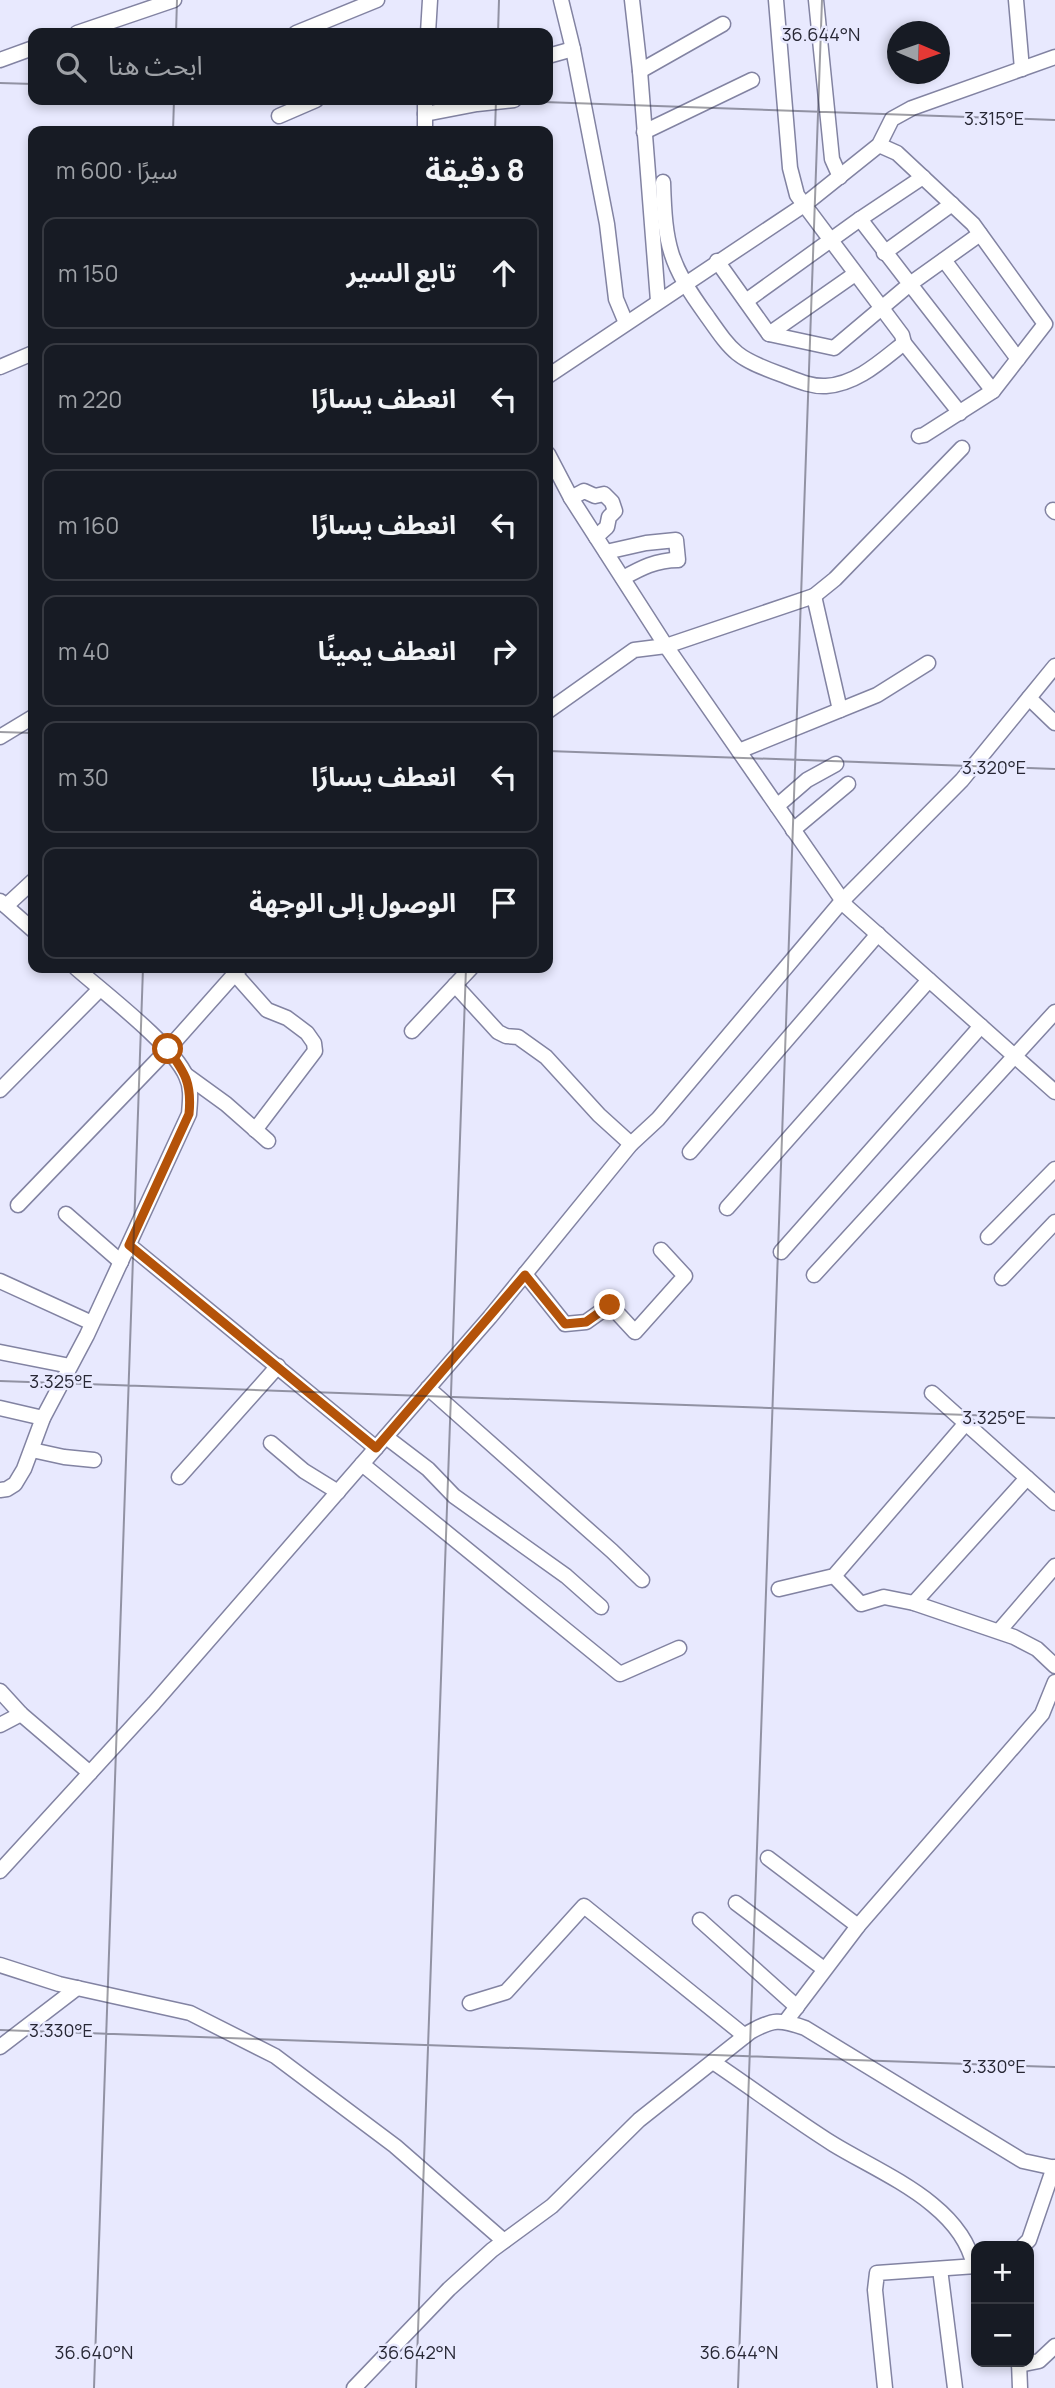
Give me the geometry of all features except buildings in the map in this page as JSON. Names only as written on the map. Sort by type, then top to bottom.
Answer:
[{"type":"street","points":[[92,28],[174,0]]},
{"type":"street","points":[[308,28],[377,0]]},
{"type":"street","points":[[428,28],[430,0]]},
{"type":"street","points":[[561,0],[607,224],[616,299],[626,323]]},
{"type":"street","points":[[632,0],[658,301]]},
{"type":"street","points":[[776,0],[790,168],[797,195],[902,335],[904,343],[960,412]]},
{"type":"street","points":[[816,0],[832,159],[840,177]]},
{"type":"street","points":[[1016,0],[1022,69]]},
{"type":"street","points":[[640,71],[723,24]]},
{"type":"street","points":[[553,55],[573,49]]},
{"type":"street","points":[[0,60],[28,50]]},
{"type":"street","points":[[553,373],[804,205],[879,145],[892,119],[912,108],[1055,57]]},
{"type":"street","points":[[644,132],[752,80]]},
{"type":"street","points":[[279,116],[304,105]]},
{"type":"street","points":[[425,126],[425,107],[445,105]]},
{"type":"street","points":[[879,145],[897,153],[980,234],[1045,324],[993,391],[919,436]]},
{"type":"street","points":[[746,301],[923,177]]},
{"type":"street","points":[[663,182],[667,241],[674,265],[683,284],[731,350],[748,363],[812,386],[827,386],[858,378],[904,343]]},
{"type":"street","points":[[884,253],[951,204]]},
{"type":"street","points":[[860,219],[993,391]]},
{"type":"street","points":[[717,261],[769,334],[834,348],[910,284],[980,234]]},
{"type":"street","points":[[944,260],[1018,359]]},
{"type":"street","points":[[769,334],[855,274]]},
{"type":"street","points":[[0,367],[28,355]]},
{"type":"street","points":[[553,707],[634,650],[666,646],[814,596],[835,579],[962,448]]},
{"type":"street","points":[[553,464],[571,498],[666,646],[842,901],[1055,1092]]},
{"type":"street","points":[[571,498],[584,491],[595,496],[604,494],[612,502],[615,512],[609,517],[607,527],[596,537]]},
{"type":"street","points":[[606,552],[646,543],[676,540],[678,560],[665,560],[643,566],[622,579]]},
{"type":"street","points":[[814,596],[840,710]]},
{"type":"street","points":[[739,751],[877,695],[928,663]]},
{"type":"street","points":[[0,1871],[155,1703],[525,1275],[631,1144],[658,1119],[842,901],[962,780],[1055,666]]},
{"type":"street","points":[[1029,698],[1055,723]]},
{"type":"street","points":[[0,737],[28,720]]},
{"type":"street","points":[[777,806],[807,780],[836,764]]},
{"type":"street","points":[[793,830],[848,784]]},
{"type":"street","points":[[28,885],[3,903],[28,926]]},
{"type":"street","points":[[690,1152],[878,934]]},
{"type":"street","points":[[82,973],[168,1049],[186,1075],[226,1104],[268,1141]]},
{"type":"street","points":[[18,1205],[168,1049],[236,973]]},
{"type":"street","points":[[239,973],[267,1010],[287,1018],[307,1033],[314,1043],[315,1051],[255,1130]]},
{"type":"street","points":[[412,1031],[466,973]]},
{"type":"street","points":[[727,1208],[929,980]]},
{"type":"street","points":[[455,985],[498,1032],[518,1037],[546,1057],[599,1115],[631,1144]]},
{"type":"street","points":[[0,1090],[100,989]]},
{"type":"street","points":[[814,1275],[1055,1012]]},
{"type":"street","points":[[781,1252],[981,1026]]},
{"type":"street","points":[[0,1490],[15,1484],[32,1450],[43,1418],[92,1323],[189,1114],[191,1094],[186,1075]]},
{"type":"street","points":[[988,1237],[1055,1169]]},
{"type":"street","points":[[66,1214],[121,1262]]},
{"type":"street","points":[[1002,1278],[1055,1222]]},
{"type":"street","points":[[129,1245],[278,1366],[381,1442],[428,1469],[454,1496],[566,1576],[601,1606]]},
{"type":"street","points":[[525,1275],[565,1324],[586,1322],[610,1305],[635,1332],[685,1276],[661,1250]]},
{"type":"street","points":[[0,1281],[92,1323]]},
{"type":"street","points":[[0,1352],[70,1366]]},
{"type":"street","points":[[179,1477],[278,1366]]},
{"type":"street","points":[[428,1388],[642,1580]]},
{"type":"street","points":[[932,1394],[1055,1503]]},
{"type":"street","points":[[0,1408],[43,1418]]},
{"type":"street","points":[[779,1589],[834,1576],[965,1423]]},
{"type":"street","points":[[271,1443],[304,1471],[338,1492]]},
{"type":"street","points":[[32,1450],[94,1460]]},
{"type":"street","points":[[362,1464],[620,1674],[679,1648]]},
{"type":"street","points":[[914,1603],[1027,1478]]},
{"type":"street","points":[[999,1631],[1055,1566]]},
{"type":"street","points":[[834,1576],[861,1604],[884,1597],[914,1603],[999,1631],[1037,1649],[1055,1666]]},
{"type":"street","points":[[786,2021],[858,1926],[1042,1714],[1055,1682]]},
{"type":"street","points":[[0,1691],[21,1714],[90,1773]]},
{"type":"street","points":[[0,1725],[21,1714]]},
{"type":"street","points":[[768,1858],[858,1926]]},
{"type":"street","points":[[736,1903],[824,1969]]},
{"type":"street","points":[[470,2003],[506,1992],[584,1906],[745,2036]]},
{"type":"street","points":[[700,1920],[797,2007]]},
{"type":"street","points":[[0,1965],[77,1988],[190,2013],[275,2056],[395,2146],[504,2241]]},
{"type":"street","points":[[0,2048],[77,1988]]},
{"type":"street","points":[[354,2388],[449,2289],[504,2241],[552,2206],[639,2120],[745,2036],[769,2022],[786,2021],[805,2028],[1023,2161],[1054,2168],[1027,2241]]},
{"type":"street","points":[[713,2062],[833,2144],[913,2190],[950,2222],[971,2252]]},
{"type":"street","points":[[885,2388],[875,2290],[877,2273],[971,2266]]},
{"type":"street","points":[[940,2269],[954,2388]]},
{"type":"street","points":[[1034,2362],[1039,2361],[1055,2346]]},
{"type":"street","points":[[1019,2367],[1020,2388]]},
{"type":"route","points":[[168,1049],[186,1075],[191,1094],[189,1114],[129,1245],[376,1448],[525,1275],[565,1324],[586,1322],[610,1305]]}]
